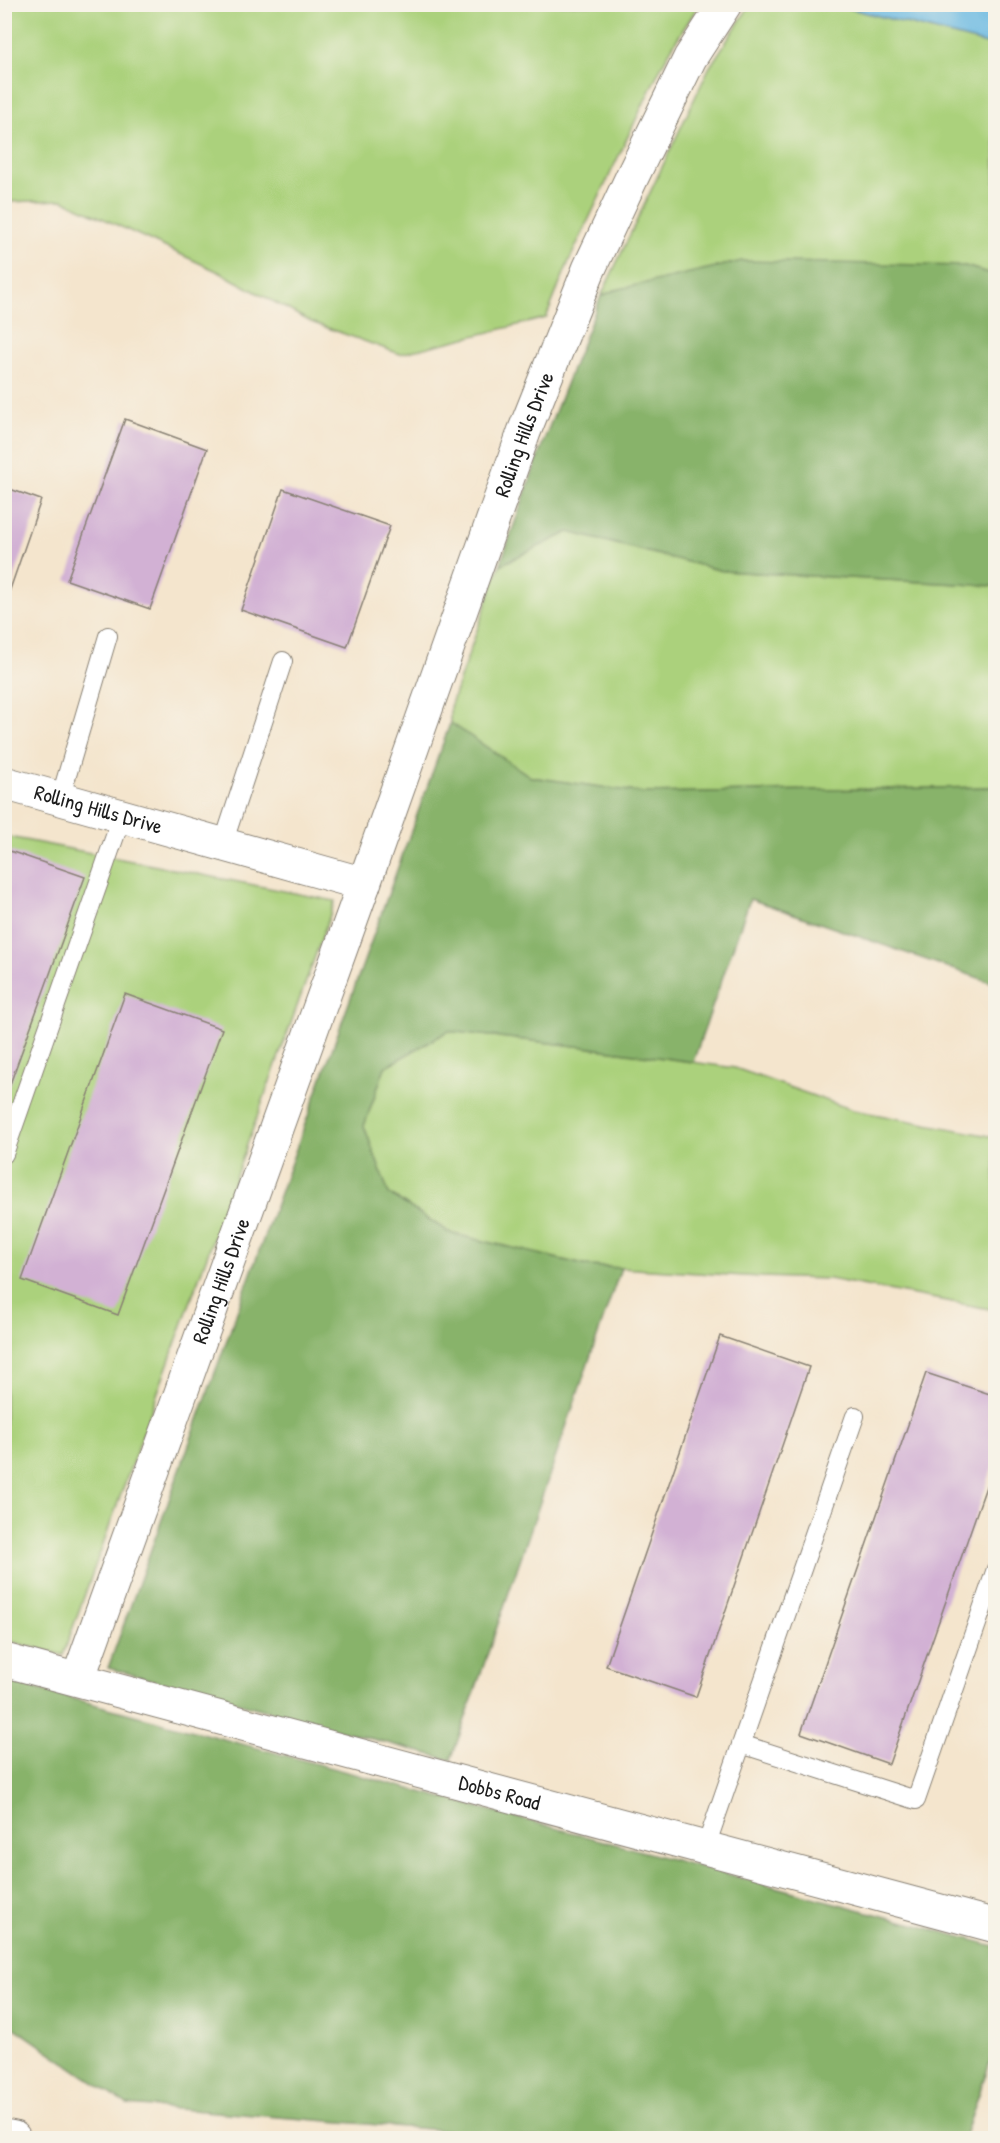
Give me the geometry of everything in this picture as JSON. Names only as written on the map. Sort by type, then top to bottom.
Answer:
[{"type":"street","name":"Rolling Hills Drive","points":[[78,1679],[524,432],[589,269],[690,58],[725,4]]},
{"type":"street","name":"Rolling Hills Drive","points":[[4,783],[364,884]]},
{"type":"street","name":"Dobbs Road","points":[[4,1660],[996,1926]]},
{"type":"street","points":[[4,2136],[14,2139]]},
{"type":"lane","points":[[60,799],[108,636]]},
{"type":"lane","points":[[223,844],[283,661]]},
{"type":"lane","points":[[4,1154],[122,816]]},
{"type":"lane","points":[[705,1849],[855,1416]]},
{"type":"lane","points":[[741,1744],[916,1800],[996,1569]]},
{"type":"green space","points":[[4,5],[699,5],[658,73],[569,261],[546,318],[400,354],[311,322],[221,273],[63,200],[5,202]]},
{"type":"green space","points":[[750,5],[836,5],[995,46],[995,275],[965,266],[615,290],[601,296],[709,68]]},
{"type":"green space","points":[[742,261],[965,266],[995,275],[995,586],[723,571],[569,532],[500,565],[544,440],[601,296],[615,290]]},
{"type":"green space","points":[[569,532],[723,571],[995,586],[995,787],[643,793],[531,777],[450,723],[450,707],[500,565]]},
{"type":"green space","points":[[451,721],[531,777],[643,793],[995,787],[996,984],[750,899],[693,1062],[448,1031],[385,1067],[364,1126],[389,1194],[450,1233],[588,1266],[621,1268],[451,1760],[108,1668]]},
{"type":"green space","points":[[4,836],[335,901],[63,1655],[5,1640]]},
{"type":"green space","points":[[448,1031],[735,1068],[853,1110],[995,1137],[995,1310],[829,1279],[589,1266],[450,1233],[389,1194],[364,1126],[385,1067]]},
{"type":"green space","points":[[4,1680],[995,1946],[995,2047],[964,2138],[543,2138],[127,2105],[5,2021]]},
{"type":"water","points":[[836,5],[995,5],[995,46]]},
{"type":"building","points":[[125,419],[207,449],[150,609],[67,580]]},
{"type":"building","points":[[4,487],[41,500],[5,604],[4,604]]},
{"type":"building","points":[[283,489],[390,526],[347,647],[241,610]]},
{"type":"building","points":[[4,849],[85,877],[5,1098],[4,1098]]},
{"type":"building","points":[[125,994],[222,1029],[118,1315],[22,1280]]},
{"type":"building","points":[[720,1336],[809,1367],[696,1697],[606,1666]]},
{"type":"building","points":[[926,1373],[996,1396],[996,1458],[889,1764],[801,1733]]}]
